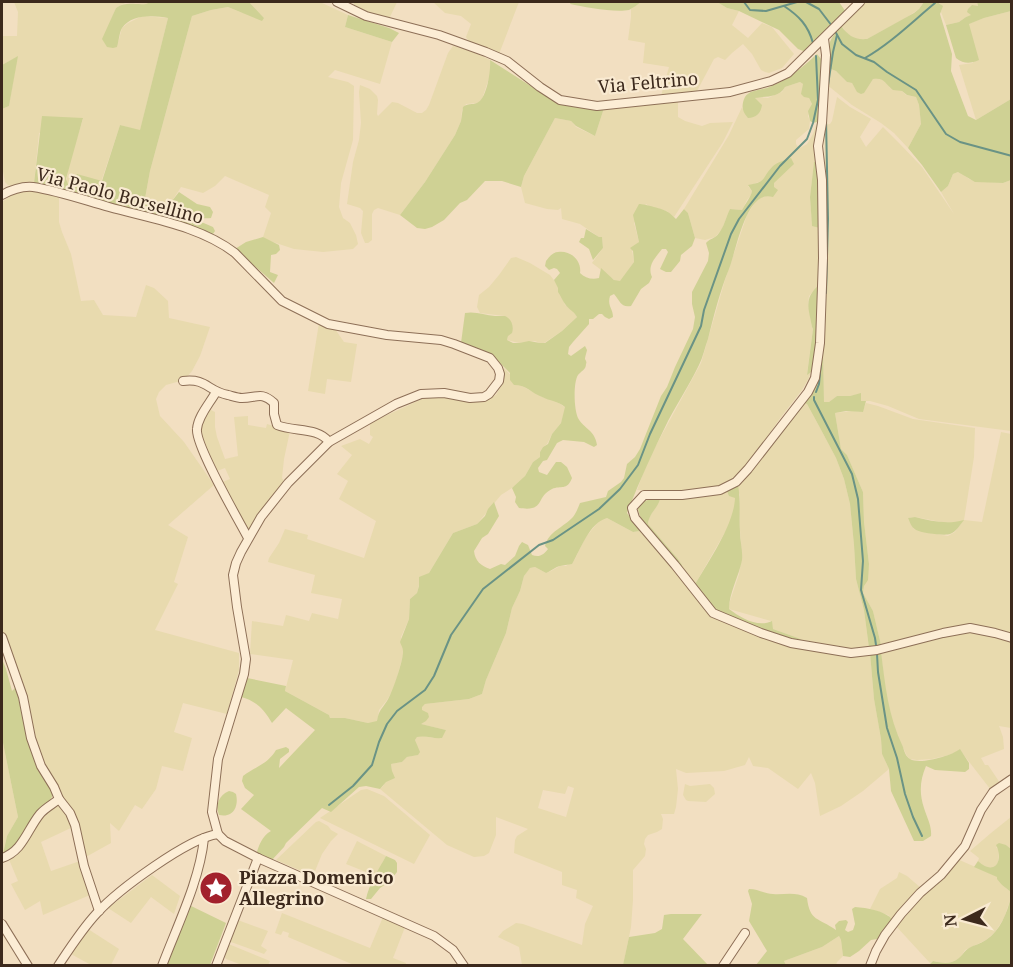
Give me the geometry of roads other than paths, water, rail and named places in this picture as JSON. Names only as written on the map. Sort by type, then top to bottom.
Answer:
[{"type":"street","name":"Via Feltrino","points":[[337,2],[366,15],[439,35],[496,57],[507,62],[560,100],[597,106],[730,92],[771,81],[788,72],[860,2]]},
{"type":"street","points":[[824,39],[826,55],[819,146],[823,258],[815,378],[808,392],[736,482],[720,490],[682,495],[644,495],[632,508],[635,518],[713,613],[791,643],[851,653],[877,650],[970,628],[1011,638]]},
{"type":"street","name":"Via Paolo Borsellino","points":[[2,195],[19,188],[31,187],[189,229],[217,241],[236,253],[282,300],[327,324],[387,335],[441,340],[490,358],[498,368],[499,381],[484,397],[470,398],[444,393],[421,394],[396,404],[329,442],[288,483],[248,537],[233,575],[246,659],[244,674],[218,759],[212,812],[218,834]]},
{"type":"street","points":[[183,381],[203,382],[216,392],[242,398],[259,395],[267,397],[274,403],[274,414],[278,425],[321,434],[329,442]]},
{"type":"street","points":[[216,392],[201,418],[197,432],[212,470],[248,537]]},
{"type":"street","points":[[2,637],[23,697],[31,738],[41,766],[75,825],[84,866],[99,911]]},
{"type":"street","points":[[870,966],[885,935],[901,914],[941,875],[965,846],[981,810],[993,792],[1011,779]]},
{"type":"street","points":[[2,858],[12,854],[21,845],[41,813],[59,799]]},
{"type":"street","points":[[58,966],[89,921],[122,890],[180,851],[204,838],[218,834],[225,841],[258,858],[434,936],[453,950],[464,966]]},
{"type":"street","points":[[162,966],[201,860],[204,838]]},
{"type":"street","points":[[216,966],[258,858]]},
{"type":"street","points":[[2,924],[28,966]]},
{"type":"street","points":[[723,966],[745,933]]},
{"type":"waterway","points":[[744,2],[750,10],[766,11],[797,2]]},
{"type":"waterway","points":[[806,2],[819,9],[832,26]]},
{"type":"waterway","points":[[865,58],[893,39],[935,3]]},
{"type":"waterway","points":[[784,6],[802,22],[813,43]]},
{"type":"waterway","points":[[835,31],[842,44],[856,55],[874,62],[916,90],[946,134],[960,142],[1012,156]]},
{"type":"waterway","points":[[828,85],[837,35]]},
{"type":"waterway","points":[[329,805],[353,786],[372,765],[387,724],[397,711],[425,690],[434,676],[451,635],[483,589],[539,545],[553,540],[599,509],[620,489],[638,465],[650,434],[701,326],[704,310],[731,234],[739,219],[780,166],[807,139],[818,100],[816,56]]},
{"type":"waterway","points":[[826,119],[828,219],[826,293]]},
{"type":"waterway","points":[[816,392],[821,362]]},
{"type":"waterway","points":[[814,397],[852,474],[858,499],[863,561],[861,590],[876,645]]},
{"type":"waterway","points":[[877,654],[887,728],[905,794],[922,836]]},
{"type":"place","name":"Piazza Domenico Allegrino","points":[[216,888]]}]
